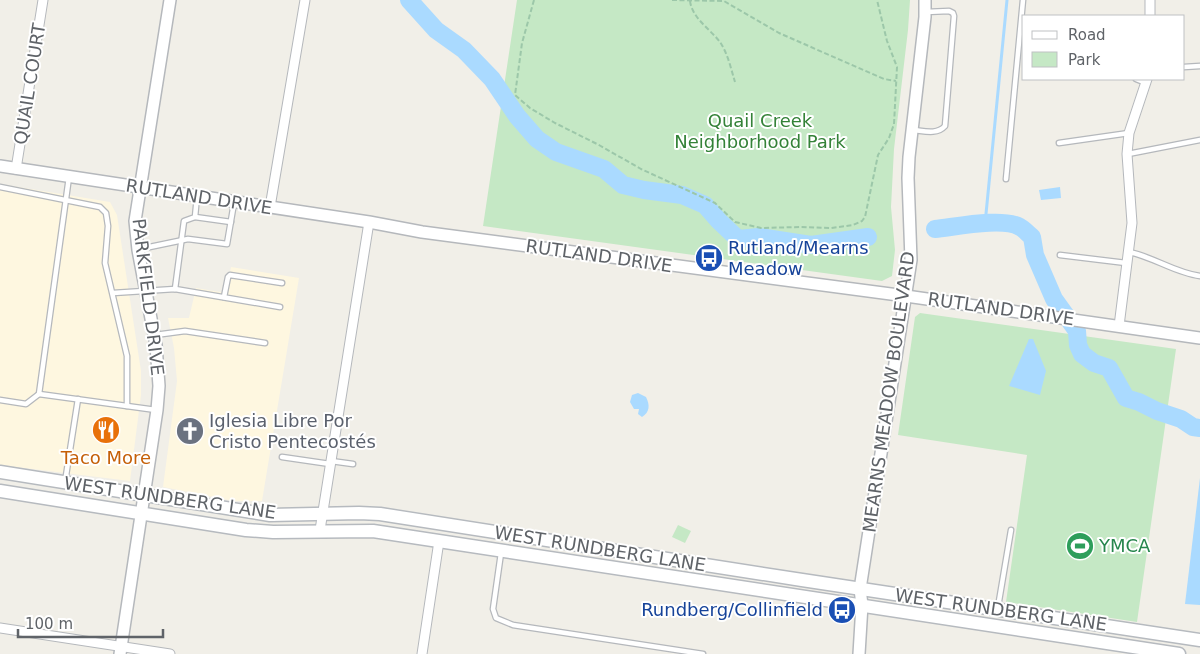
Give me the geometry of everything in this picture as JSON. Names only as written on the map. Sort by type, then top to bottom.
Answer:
[{"type":"main road","name":"WEST RUNDBERG LANE","points":[[0,472],[270,515],[323,513],[380,514],[1200,640]]},
{"type":"main road","name":"WEST RUNDBERG LANE","points":[[0,491],[246,530],[274,532],[320,530],[373,531],[862,605],[1137,651],[1179,654]]},
{"type":"main road","points":[[641,572],[644,556]]},
{"type":"street","name":"QUAIL COURT","points":[[16,169],[43,0]]},
{"type":"street","name":"PARKFIELD DRIVE","points":[[120,650],[157,410],[159,368],[138,250],[135,221],[170,0]]},
{"type":"street","points":[[270,207],[304,0]]},
{"type":"street","points":[[1150,0],[1150,15]]},
{"type":"street","name":"MEARNS MEADOW BOULEVARD","points":[[859,654],[862,605],[860,589],[912,260],[908,178],[925,6]]},
{"type":"street","points":[[1119,326],[1132,216],[1127,154],[1129,133],[1147,81]]},
{"type":"street","name":"RUTLAND DRIVE","points":[[0,166],[369,222],[422,232],[906,296],[1200,338]]},
{"type":"street","points":[[320,530],[369,222]]},
{"type":"street","points":[[422,654],[439,541]]},
{"type":"street","points":[[0,628],[120,650],[170,654]]},
{"type":"street","points":[[1137,651],[1140,630]]},
{"type":"lane","points":[[1022,15],[1023,0]]},
{"type":"lane","points":[[912,130],[936,132],[945,126],[954,16],[949,11],[925,6]]},
{"type":"lane","points":[[1006,179],[1022,20]]},
{"type":"lane","points":[[1185,67],[1200,66]]},
{"type":"lane","points":[[1059,143],[1129,133]]},
{"type":"lane","points":[[1127,154],[1200,140]]},
{"type":"lane","points":[[0,400],[26,404],[39,394],[69,177]]},
{"type":"lane","points":[[0,187],[100,206],[106,213],[108,226],[105,263],[127,356],[127,406]]},
{"type":"lane","points":[[195,217],[197,196]]},
{"type":"lane","points":[[138,250],[188,239],[227,244],[234,202]]},
{"type":"lane","points":[[175,289],[184,221],[195,217],[217,222],[231,222]]},
{"type":"lane","points":[[202,241],[203,233]]},
{"type":"lane","points":[[214,242],[215,235]]},
{"type":"lane","points":[[1128,252],[1143,255],[1191,275],[1200,276]]},
{"type":"lane","points":[[1060,254],[1126,263]]},
{"type":"lane","points":[[224,297],[230,275],[282,283]]},
{"type":"lane","points":[[112,293],[175,289],[280,307]]},
{"type":"lane","points":[[154,335],[185,331],[265,343]]},
{"type":"lane","points":[[39,394],[157,410]]},
{"type":"lane","points":[[64,483],[78,399]]},
{"type":"lane","points":[[282,457],[353,464]]},
{"type":"lane","points":[[998,609],[1011,530]]},
{"type":"lane","points":[[501,551],[493,609],[496,618],[512,625],[703,654]]},
{"type":"path","points":[[534,0],[522,43],[515,95],[530,108],[555,123],[599,144],[641,169],[715,203],[735,222],[776,228],[800,226],[831,228],[853,225],[862,222],[865,217],[878,155],[889,138],[894,124],[897,67],[887,40],[877,0]]},
{"type":"path","points":[[672,0],[724,1],[779,33],[884,79],[896,81]]},
{"type":"path","points":[[690,0],[696,16],[724,48],[735,82]]},
{"type":"shaded area","points":[[0,184],[110,202],[117,215],[141,371],[141,395],[130,481],[0,465]]},
{"type":"shaded area","points":[[231,267],[299,278],[262,501],[233,501],[163,487],[177,381],[174,348],[168,318],[189,318],[196,288],[226,293]]},
{"type":"green space","name":"Quail Creek Neighborhood Park","points":[[517,0],[910,0],[894,149],[891,207],[895,250],[892,276],[882,281],[483,226]]},
{"type":"green space","points":[[920,313],[1176,349],[1137,622],[1006,602],[1027,455],[898,435],[915,317]]},
{"type":"green space","points":[[678,525],[691,531],[685,543],[672,537]]},
{"type":"water","points":[[1060,187],[1061,198],[1041,200],[1039,190]]},
{"type":"water","points":[[1029,339],[1033,339],[1046,371],[1040,395],[1009,386]]},
{"type":"water","points":[[638,393],[646,397],[649,408],[642,417],[638,414],[639,409],[634,409],[630,402],[632,395]]},
{"type":"water","points":[[1200,478],[1200,605],[1185,604]]},
{"type":"waterway","points":[[409,0],[436,30],[464,50],[492,79],[517,116],[537,139],[556,152],[604,169],[623,185],[682,195],[705,205],[738,239],[759,237],[811,245],[868,237]]},
{"type":"waterway","points":[[985,224],[1007,0]]},
{"type":"waterway","points":[[935,229],[991,223],[1012,224],[1023,229],[1032,237],[1035,255],[1054,299],[1077,331],[1078,345],[1082,354],[1094,363],[1109,368],[1126,398],[1181,419],[1193,427],[1200,428]]},
{"type":"place","name":"Rutland/Mearns Meadow","points":[[709,258]]},
{"type":"place","name":"Taco More","points":[[106,430]]},
{"type":"place","name":"Iglesia Libre Por Cristo Pentecostés","points":[[190,431]]},
{"type":"place","name":"YMCA","points":[[1080,546]]},
{"type":"place","name":"Rundberg/Collinfield","points":[[842,610]]}]
